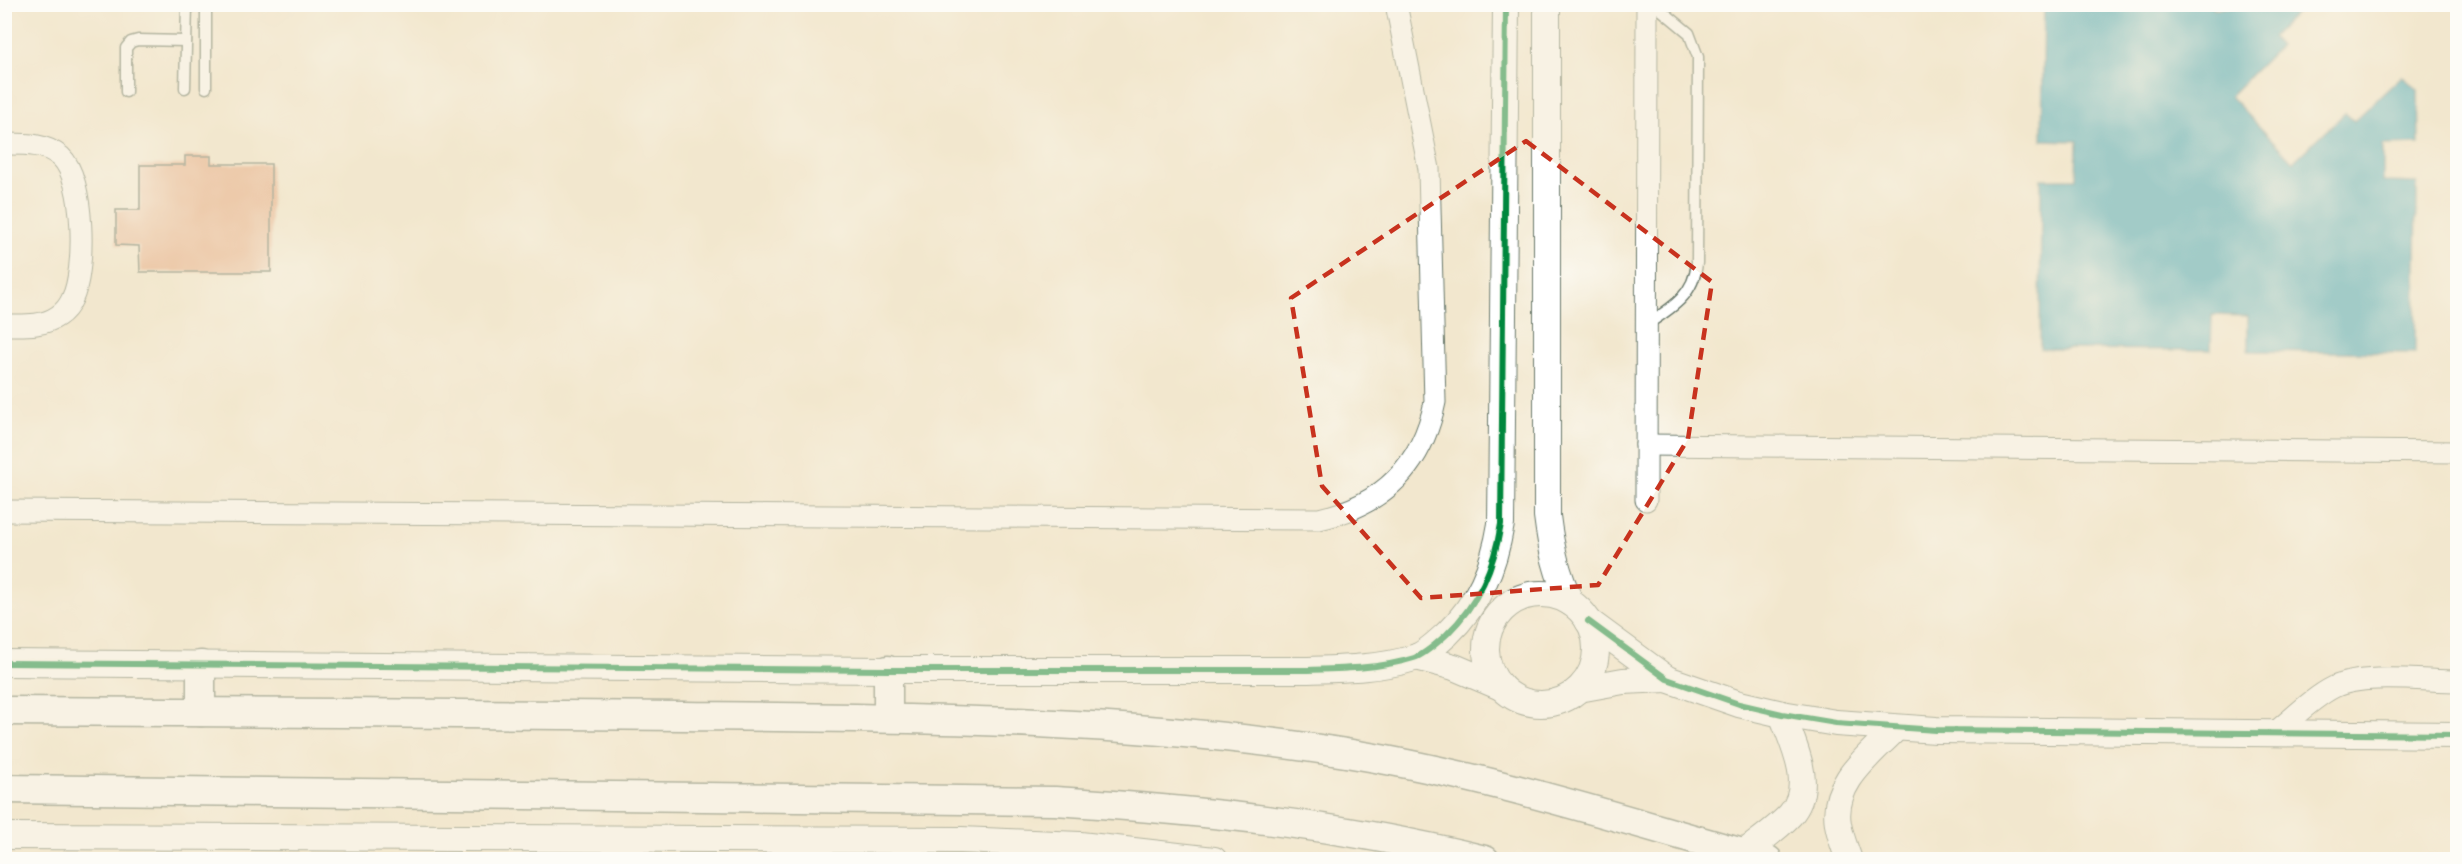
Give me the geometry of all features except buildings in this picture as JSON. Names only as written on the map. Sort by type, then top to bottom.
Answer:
[{"type":"main road","points":[[201,665],[201,712]]},
{"type":"main road","points":[[888,670],[888,718]]},
{"type":"main road","points":[[4,711],[888,718],[1163,731],[1350,754],[1410,764],[1528,791],[1756,856]]},
{"type":"main road","points":[[4,789],[1054,801],[1212,813],[1290,822],[1368,834],[1485,860]]},
{"type":"street","points":[[4,512],[1319,519],[1337,515],[1371,500],[1400,477],[1419,449],[1432,418],[1435,402],[1430,169],[1396,4]]},
{"type":"street","points":[[4,663],[888,670],[1304,670],[1363,666],[1416,657],[1439,642],[1459,623],[1475,601],[1488,577],[1497,551],[1501,524],[1506,4]]},
{"type":"street","points":[[1547,4],[1547,516],[1554,561],[1561,583],[1593,632],[1595,657],[1590,674],[1579,689]]},
{"type":"street","points":[[1646,500],[1647,4]]},
{"type":"street","points":[[4,144],[45,147],[62,158],[69,166],[77,195],[80,243],[75,291],[67,308],[52,320],[43,323],[4,325]]},
{"type":"street","points":[[1646,445],[2457,452]]},
{"type":"street","points":[[1501,687],[1491,672],[1486,654],[1489,630],[1497,616],[1512,602],[1536,595],[1548,595],[1580,612],[1667,679],[1739,704],[1782,714],[1895,729],[2272,735],[2457,735]]},
{"type":"street","points":[[1475,601],[1497,616]]},
{"type":"street","points":[[1416,657],[1454,667],[1501,687],[1521,701],[1533,704],[1558,701],[1579,689],[1623,681],[1667,679]]},
{"type":"street","points":[[2272,735],[2320,696],[2334,687],[2349,682],[2365,680],[2457,681]]},
{"type":"street","points":[[1756,856],[1790,815],[1801,797],[1802,777],[1782,714]]},
{"type":"street","points":[[1849,860],[1838,823],[1837,812],[1842,790],[1854,771],[1895,729]]},
{"type":"street","points":[[4,836],[961,840],[1080,846],[1214,860]]},
{"type":"lane","points":[[185,88],[187,4]]},
{"type":"lane","points":[[206,4],[206,88]]},
{"type":"lane","points":[[1646,325],[1686,296],[1696,274],[1697,263],[1698,57],[1689,33],[1654,4]]},
{"type":"lane","points":[[126,92],[126,48],[131,42],[138,40],[186,41]]},
{"type":"highlighted area","points":[[1526,141],[1712,282],[1688,439],[1598,585],[1421,598],[1322,486],[1291,298]]},
{"type":"water","points":[[2044,5],[2213,5],[2213,8],[2249,8],[2250,5],[2304,5],[2272,37],[2280,46],[2230,96],[2293,162],[2345,113],[2354,121],[2402,76],[2418,90],[2419,144],[2383,145],[2383,182],[2417,183],[2415,353],[2248,351],[2248,316],[2212,315],[2211,350],[2040,349],[2041,179],[2076,179],[2077,141],[2042,140]]},
{"type":"cycle path","points":[[4,663],[888,670],[1304,670],[1373,666],[1401,662],[1418,656],[1432,648],[1468,610],[1489,570],[1501,524],[1506,4]]},
{"type":"cycle path","points":[[1588,621],[1667,679],[1739,704],[1836,723],[1936,730],[2458,735]]}]
